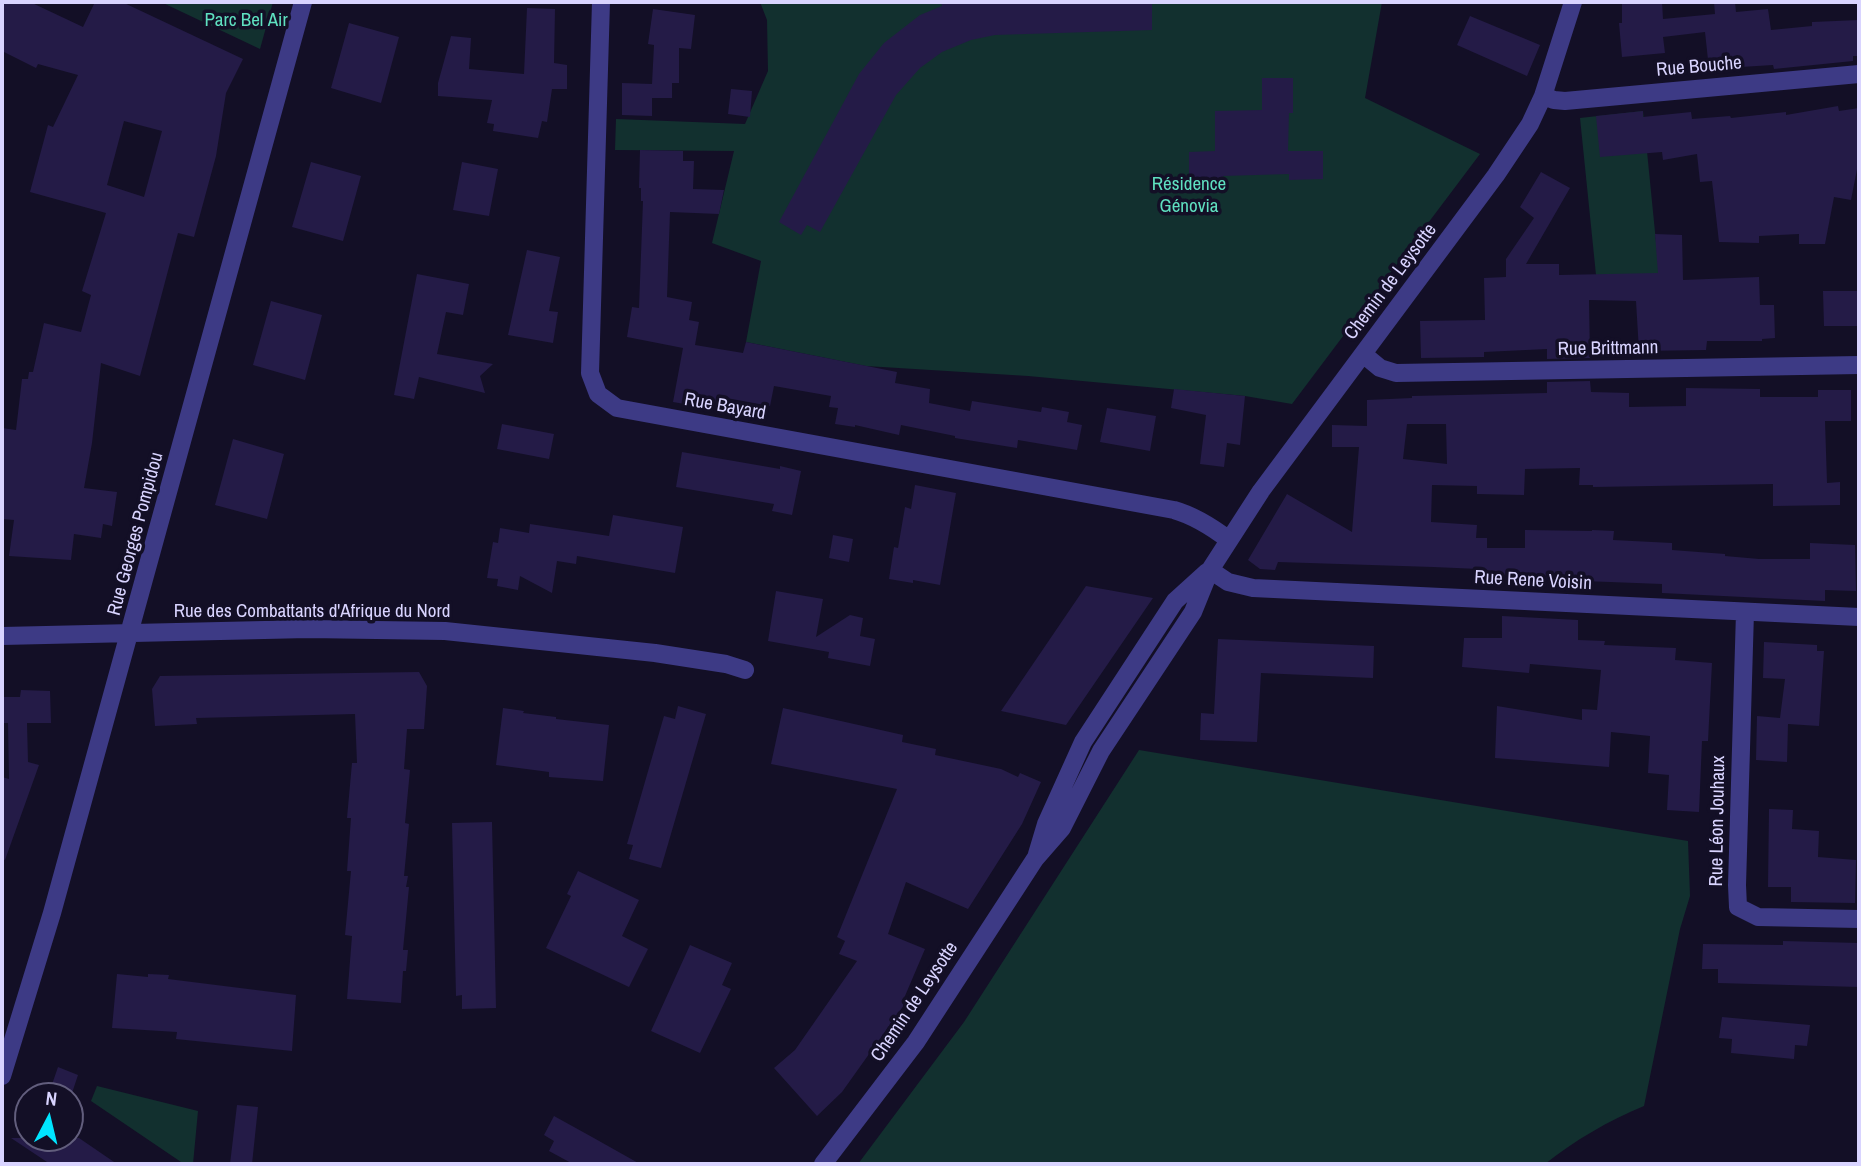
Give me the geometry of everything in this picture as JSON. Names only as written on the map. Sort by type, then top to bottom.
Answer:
[{"type":"street","name":"Rue Georges Pompidou","points":[[2,1076],[52,913],[131,634],[303,2]]},
{"type":"street","name":"Rue Bayard","points":[[601,2],[590,373],[598,394],[617,408],[1174,510],[1186,513],[1229,540]]},
{"type":"street","name":"Chemin de Leysotte","points":[[823,1164],[916,1042],[1035,859],[1045,824],[1083,742],[1175,601],[1210,570],[1283,461],[1496,175],[1530,124],[1543,96],[1573,2]]},
{"type":"street","name":"Rue Bouche","points":[[1543,96],[1565,101],[1859,74]]},
{"type":"street","name":"Rue Brittmann","points":[[1363,354],[1380,368],[1396,373],[1859,365]]},
{"type":"street","name":"Rue Rene Voisin","points":[[1210,570],[1228,582],[1253,588],[1859,617]]},
{"type":"street","name":"Rue Léon Jouhaux","points":[[1745,612],[1738,907],[1758,917],[1859,919]]},
{"type":"street","name":"Rue des Combattants d'Afrique du Nord","points":[[2,636],[308,629],[445,631],[698,658],[745,670]]},
{"type":"green space","name":"Parc Bel Air","points":[[161,2],[273,2],[260,49]]},
{"type":"green space","name":"Résidence Génovia","points":[[760,2],[1382,2],[1365,98],[1480,154],[1292,404],[1245,396],[1028,376],[866,366],[746,342],[761,261],[712,243],[734,151],[615,150],[616,119],[745,124],[768,71],[767,20]]},
{"type":"green space","points":[[1643,111],[1656,242],[1673,282],[1596,275],[1580,118]]},
{"type":"green space","points":[[1139,750],[1688,841],[1690,896],[1680,929],[1644,1106],[1592,1132],[1545,1164],[858,1164],[964,1022]]},
{"type":"green space","points":[[97,1086],[198,1111],[193,1164],[184,1164],[91,1101]]},
{"type":"building","points":[[2,2],[30,2],[83,27],[95,2],[122,2],[243,59],[226,93],[216,156],[194,237],[178,233],[140,376],[101,363],[84,488],[117,492],[112,526],[103,524],[101,538],[74,534],[71,560],[9,556],[14,520],[2,519],[2,428],[16,430],[22,379],[28,379],[29,372],[33,372],[44,323],[81,332],[91,295],[82,291],[106,213],[30,192],[48,125],[53,127],[78,75],[38,64],[36,68],[2,51]],"holes":[[[124,121],[162,131],[144,197],[107,185]]]},
{"type":"building","points":[[941,2],[1152,2],[1152,30],[995,35],[971,40],[942,52],[920,68],[896,95],[820,232],[807,225],[801,235],[779,222],[859,74],[884,43],[920,15],[942,6]]},
{"type":"building","points":[[1622,2],[1662,2],[1663,19],[1715,14],[1714,2],[1735,2],[1736,12],[1768,9],[1771,30],[1812,26],[1812,22],[1859,20],[1859,56],[1853,56],[1853,61],[1774,69],[1773,65],[1709,69],[1705,32],[1663,37],[1665,53],[1622,57],[1619,23],[1622,23]]},
{"type":"building","points":[[527,8],[555,9],[554,63],[567,65],[567,89],[552,89],[547,122],[542,121],[538,138],[493,131],[494,124],[487,123],[492,100],[438,96],[438,83],[451,36],[471,38],[469,69],[524,74]]},
{"type":"building","points":[[653,9],[695,15],[691,49],[679,48],[679,83],[672,83],[672,98],[652,98],[652,116],[622,115],[622,83],[652,84],[654,45],[648,44]]},
{"type":"building","points":[[1470,16],[1540,45],[1527,76],[1457,45]]},
{"type":"building","points":[[349,23],[399,37],[381,103],[331,88]]},
{"type":"building","points":[[1262,78],[1293,78],[1293,113],[1289,113],[1288,151],[1323,151],[1323,179],[1289,180],[1289,174],[1223,176],[1223,181],[1189,181],[1189,152],[1215,151],[1215,111],[1262,110]]},
{"type":"building","points":[[731,89],[752,91],[750,117],[728,114]]},
{"type":"building","points":[[1838,106],[1839,111],[1859,108],[1859,159],[1851,200],[1834,197],[1825,244],[1799,244],[1799,234],[1759,236],[1759,243],[1719,242],[1712,181],[1700,182],[1697,154],[1663,160],[1662,152],[1600,157],[1596,116],[1643,111],[1643,117],[1691,112],[1692,119],[1731,118],[1786,112],[1786,115]]},
{"type":"building","points":[[640,150],[683,151],[683,161],[694,161],[693,189],[724,190],[719,214],[670,212],[667,297],[692,302],[689,320],[699,322],[695,345],[743,353],[746,342],[897,372],[895,383],[930,389],[929,403],[970,411],[972,401],[1041,412],[1042,407],[1069,412],[1067,422],[1082,425],[1077,450],[1018,440],[1017,448],[955,438],[901,425],[899,435],[855,425],[835,424],[838,408],[829,407],[831,396],[774,386],[770,406],[721,397],[719,410],[673,402],[683,348],[627,337],[632,307],[639,308],[643,201],[639,188]]},
{"type":"building","points":[[311,162],[361,176],[343,241],[292,227]]},
{"type":"building","points":[[462,162],[498,169],[489,216],[453,210]]},
{"type":"building","points":[[1541,172],[1570,188],[1526,264],[1559,264],[1559,275],[1658,273],[1655,234],[1682,235],[1683,280],[1759,277],[1760,305],[1774,305],[1775,338],[1762,341],[1707,341],[1706,350],[1639,351],[1636,301],[1589,300],[1590,358],[1547,359],[1547,349],[1484,352],[1484,357],[1421,358],[1420,321],[1485,320],[1484,278],[1506,277],[1506,259],[1534,218],[1520,207]]},
{"type":"building","points":[[527,250],[560,257],[549,311],[558,312],[553,343],[508,335]]},
{"type":"building","points":[[417,274],[469,284],[463,315],[446,312],[437,354],[493,364],[480,376],[485,393],[419,377],[414,399],[394,395]]},
{"type":"building","points":[[1823,291],[1859,291],[1859,326],[1824,326]]},
{"type":"building","points":[[271,301],[322,315],[305,380],[253,365]]},
{"type":"building","points":[[1590,381],[1591,392],[1629,393],[1629,407],[1686,406],[1686,388],[1760,389],[1760,397],[1818,397],[1818,390],[1851,390],[1851,421],[1825,421],[1827,483],[1840,482],[1840,505],[1773,506],[1773,484],[1593,487],[1579,485],[1580,468],[1525,469],[1524,495],[1477,494],[1477,486],[1432,485],[1431,522],[1477,525],[1476,538],[1487,538],[1487,548],[1525,548],[1525,530],[1614,531],[1613,540],[1672,543],[1672,550],[1759,559],[1810,559],[1810,543],[1855,545],[1856,591],[1825,590],[1825,601],[1662,593],[1662,584],[1479,577],[1479,569],[1278,562],[1275,570],[1260,569],[1248,560],[1287,494],[1352,532],[1359,447],[1332,447],[1332,425],[1367,426],[1367,400],[1412,396],[1547,393],[1547,382]],"holes":[[[1407,424],[1446,424],[1447,464],[1403,459]]]},
{"type":"building","points":[[1174,389],[1245,396],[1240,445],[1227,443],[1224,467],[1200,464],[1206,415],[1171,408]]},
{"type":"building","points":[[1107,408],[1156,416],[1150,451],[1100,442]]},
{"type":"building","points":[[502,424],[554,434],[549,459],[497,449]]},
{"type":"building","points":[[233,439],[284,454],[267,519],[215,505]]},
{"type":"building","points":[[682,452],[801,471],[792,515],[772,511],[774,504],[676,487]]},
{"type":"building","points":[[915,485],[956,493],[940,585],[889,579],[905,507],[911,509]]},
{"type":"building","points":[[613,515],[683,527],[675,573],[577,556],[576,564],[557,561],[552,593],[520,576],[518,590],[497,586],[498,579],[487,578],[493,542],[498,543],[500,528],[529,533],[530,524],[609,536]]},
{"type":"building","points":[[833,535],[853,539],[849,562],[829,558]]},
{"type":"building","points":[[1086,586],[1153,598],[1066,725],[1001,711]]},
{"type":"building","points":[[776,591],[823,599],[816,637],[850,615],[863,618],[860,636],[875,639],[870,666],[828,658],[829,652],[768,641]]},
{"type":"building","points":[[1502,616],[1578,620],[1578,640],[1605,641],[1604,645],[1676,648],[1675,660],[1712,663],[1708,741],[1702,741],[1699,812],[1667,810],[1669,775],[1648,773],[1650,736],[1611,732],[1609,767],[1495,758],[1497,706],[1582,720],[1582,709],[1597,710],[1601,670],[1530,664],[1529,673],[1462,667],[1464,638],[1502,638]]},
{"type":"building","points":[[1218,639],[1374,646],[1373,678],[1261,673],[1257,742],[1200,740],[1201,713],[1214,714]]},
{"type":"building","points":[[1764,642],[1817,645],[1817,651],[1824,651],[1819,726],[1788,724],[1787,762],[1756,760],[1757,716],[1780,718],[1785,679],[1763,678]]},
{"type":"building","points":[[419,672],[427,686],[424,729],[407,729],[404,769],[410,770],[404,876],[408,876],[406,887],[409,887],[403,950],[408,950],[406,971],[403,971],[401,1003],[347,999],[352,936],[345,935],[351,871],[347,871],[351,818],[347,818],[352,763],[357,763],[355,714],[196,718],[197,724],[155,726],[152,689],[160,676]]},
{"type":"building","points":[[21,690],[50,691],[51,723],[27,723],[28,762],[39,765],[5,860],[2,859],[2,777],[9,779],[8,723],[2,723],[2,697],[20,697]]},
{"type":"building","points":[[678,706],[706,714],[661,868],[629,859],[633,845],[627,844],[664,716],[675,719]]},
{"type":"building","points":[[503,708],[556,719],[609,725],[603,781],[549,777],[549,772],[496,765]]},
{"type":"building","points":[[783,708],[903,735],[902,742],[936,749],[935,755],[1001,769],[1018,777],[1020,773],[1041,782],[1022,824],[968,909],[906,882],[888,934],[925,949],[902,1003],[904,1005],[842,1092],[817,1116],[774,1068],[795,1050],[857,961],[839,954],[845,941],[837,937],[897,789],[771,764]]},
{"type":"building","points":[[1769,809],[1793,810],[1792,829],[1819,831],[1818,857],[1856,860],[1855,903],[1791,902],[1791,887],[1768,887]]},
{"type":"building","points":[[492,822],[496,1008],[462,1009],[462,995],[456,996],[452,823]]},
{"type":"building","points":[[578,871],[639,900],[622,936],[648,949],[629,987],[546,948],[571,896],[567,894]]},
{"type":"building","points":[[1783,941],[1859,943],[1859,987],[1718,983],[1718,969],[1702,969],[1703,944],[1783,945]]},
{"type":"building","points":[[690,945],[732,963],[722,985],[731,989],[700,1053],[651,1031]]},
{"type":"building","points":[[117,974],[148,977],[148,974],[169,975],[168,979],[296,995],[292,1051],[176,1039],[177,1032],[112,1028]]},
{"type":"building","points":[[1722,1017],[1810,1025],[1807,1046],[1795,1045],[1794,1059],[1731,1053],[1732,1039],[1719,1038]]},
{"type":"building","points":[[58,1067],[78,1075],[76,1082],[53,1082]]},
{"type":"building","points":[[237,1105],[258,1107],[252,1164],[230,1164]]},
{"type":"building","points":[[554,1116],[640,1164],[573,1164],[549,1151],[554,1141],[544,1135]]},
{"type":"building","points":[[84,1141],[117,1164],[50,1164],[32,1152],[84,1152]]}]
